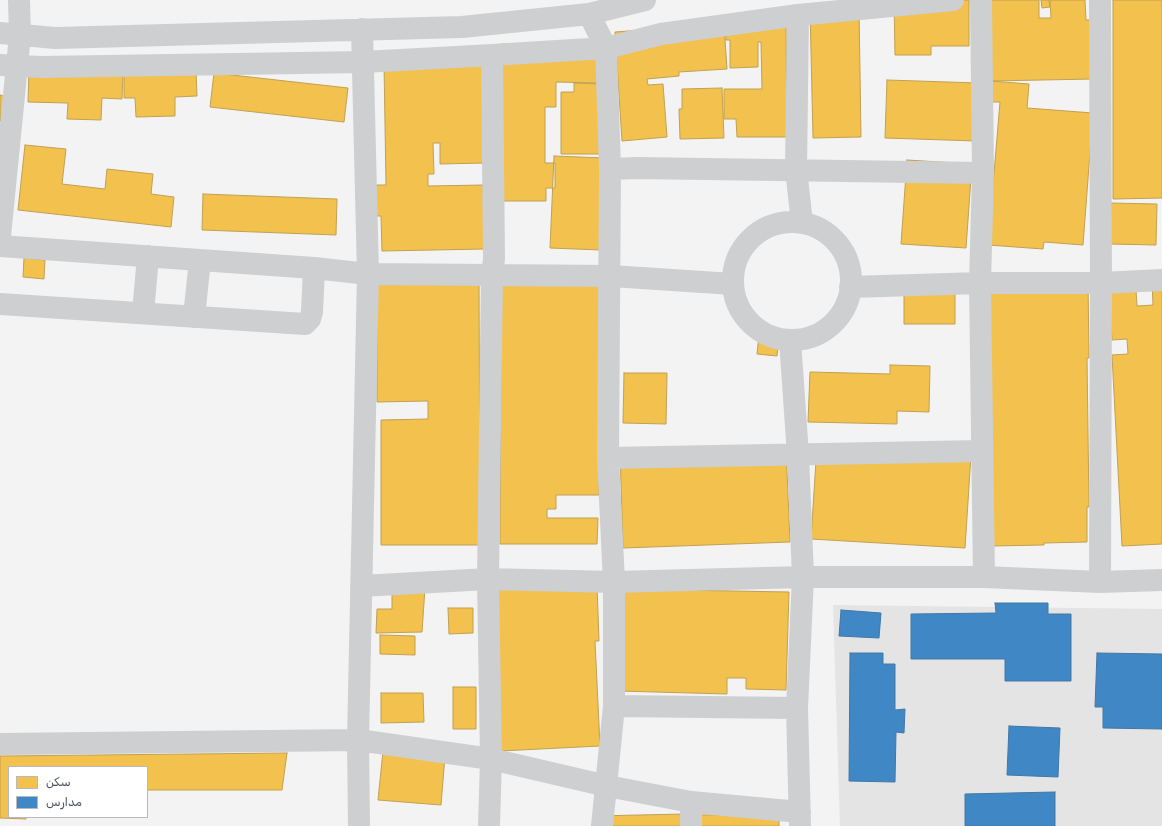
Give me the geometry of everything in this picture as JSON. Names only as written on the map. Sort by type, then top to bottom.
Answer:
[{"type":"street","points":[[0,236],[10,34],[20,0]]},
{"type":"street","points":[[10,34],[55,38],[462,27],[589,14],[645,0]]},
{"type":"street","points":[[8,66],[364,62],[492,56],[606,48],[661,34],[798,15],[953,0]]},
{"type":"street","points":[[981,0],[983,173],[980,283],[984,577]]},
{"type":"street","points":[[1100,0],[1102,283],[1100,582]]},
{"type":"street","points":[[589,14],[606,48],[610,169],[611,276],[608,458],[614,582],[614,706],[602,826]]},
{"type":"street","points":[[798,15],[796,170],[802,223]]},
{"type":"street","points":[[359,826],[358,740],[368,274],[362,29]]},
{"type":"street","points":[[489,826],[491,759],[488,579],[492,275],[494,259],[492,56]]},
{"type":"street","points":[[610,169],[637,168],[983,173]]},
{"type":"street","points":[[785,222],[802,223],[819,228],[833,239],[844,253],[856,281],[846,304],[837,319],[824,331],[807,338],[790,340],[772,337],[757,329],[744,316],[736,301],[733,284],[734,266],[741,250],[753,237],[768,227],[785,222]]},
{"type":"street","points":[[0,246],[314,268],[368,274],[611,276],[733,284]]},
{"type":"street","points":[[143,313],[148,256]]},
{"type":"street","points":[[194,317],[200,260]]},
{"type":"street","points":[[0,304],[305,324],[310,318],[312,312],[314,268]]},
{"type":"street","points":[[856,281],[1102,283],[1162,280]]},
{"type":"street","points":[[0,744],[358,740],[491,759],[607,786],[692,802],[800,819],[797,708],[803,577],[798,455],[790,340]]},
{"type":"street","points":[[608,458],[982,451]]},
{"type":"street","points":[[361,586],[488,579],[614,582],[803,577],[984,577],[1100,582],[1162,580]]},
{"type":"street","points":[[614,706],[797,708]]},
{"type":"street","points":[[691,826],[692,802]]},
{"type":"shaded area","points":[[833,605],[1162,609],[1162,826],[840,826]]},
{"type":"building: سكن","points":[[894,0],[969,0],[969,46],[931,46],[931,55],[895,55]]},
{"type":"building: سكن","points":[[988,0],[1039,0],[1039,18],[1051,18],[1050,0],[1085,0],[1086,20],[1091,20],[1093,79],[991,81]]},
{"type":"building: سكن","points":[[1041,0],[1049,0],[1050,7],[1042,8]]},
{"type":"building: سكن","points":[[1113,0],[1162,0],[1162,198],[1113,199]]},
{"type":"building: سكن","points":[[859,7],[861,137],[813,138],[810,8]]},
{"type":"building: سكن","points":[[786,21],[787,137],[737,137],[736,119],[724,119],[724,89],[762,89],[761,42],[758,42],[758,67],[730,68],[730,40],[726,40],[726,22]]},
{"type":"building: سكن","points":[[724,24],[727,69],[679,72],[679,76],[647,79],[648,85],[663,84],[667,137],[622,141],[615,32]]},
{"type":"building: سكن","points":[[502,44],[599,44],[599,83],[556,82],[556,107],[545,107],[545,163],[555,163],[555,188],[546,188],[546,201],[502,201]]},
{"type":"building: سكن","points":[[483,61],[485,163],[440,164],[440,143],[433,143],[434,174],[428,174],[428,186],[483,185],[485,249],[382,251],[381,216],[373,216],[372,185],[386,185],[384,63]]},
{"type":"building: سكن","points":[[196,69],[197,96],[175,97],[175,116],[136,117],[135,98],[124,98],[124,71]]},
{"type":"building: سكن","points":[[29,70],[123,73],[122,99],[102,98],[101,120],[67,119],[68,103],[28,102]]},
{"type":"building: سكن","points":[[214,73],[348,88],[344,122],[210,107]]},
{"type":"building: سكن","points":[[887,80],[978,83],[976,141],[885,138]]},
{"type":"building: سكن","points":[[991,81],[1029,84],[1027,108],[1093,113],[1083,245],[1044,242],[1043,249],[988,245],[1000,102],[990,102]]},
{"type":"building: سكن","points":[[574,83],[602,84],[602,154],[561,154],[561,92],[574,92]]},
{"type":"building: سكن","points":[[722,88],[724,138],[680,139],[679,109],[682,109],[682,89]]},
{"type":"building: سكن","points":[[0,95],[7,97],[0,122]]},
{"type":"building: سكن","points":[[25,145],[66,149],[62,184],[105,189],[107,169],[153,174],[151,194],[174,197],[171,227],[18,210]]},
{"type":"building: سكن","points":[[554,156],[605,158],[601,250],[550,248]]},
{"type":"building: سكن","points":[[907,160],[972,164],[966,248],[901,244]]},
{"type":"building: سكن","points":[[203,194],[337,199],[336,235],[202,230]]},
{"type":"building: سكن","points":[[1111,203],[1157,204],[1156,245],[1110,244]]},
{"type":"building: سكن","points":[[24,258],[45,260],[44,279],[23,277]]},
{"type":"building: سكن","points":[[1088,278],[1089,358],[1087,358],[1089,507],[1087,507],[1087,542],[993,546],[990,280]]},
{"type":"building: سكن","points":[[377,279],[479,279],[480,545],[381,545],[381,420],[428,419],[428,401],[377,402]]},
{"type":"building: سكن","points":[[499,279],[600,279],[599,495],[556,495],[556,509],[547,509],[547,518],[598,518],[597,544],[500,544],[501,328]]},
{"type":"building: سكن","points":[[904,279],[955,279],[955,324],[904,324]]},
{"type":"building: سكن","points":[[1162,281],[1162,544],[1122,546],[1112,355],[1128,354],[1127,339],[1112,340],[1109,291],[1136,290],[1137,306],[1153,305],[1152,282]]},
{"type":"building: سكن","points":[[759,335],[779,337],[777,356],[757,354]]},
{"type":"building: سكن","points":[[890,365],[930,366],[929,412],[897,411],[897,424],[808,422],[810,372],[890,374]]},
{"type":"building: سكن","points":[[624,373],[667,373],[666,424],[623,423]]},
{"type":"building: سكن","points":[[817,445],[971,455],[965,548],[811,539]]},
{"type":"building: سكن","points":[[786,446],[790,542],[623,548],[620,452]]},
{"type":"building: سكن","points":[[597,585],[599,641],[595,641],[600,746],[500,751],[492,590]]},
{"type":"building: سكن","points":[[392,586],[425,588],[422,632],[376,633],[377,609],[392,609]]},
{"type":"building: سكن","points":[[621,589],[789,592],[786,690],[746,689],[746,678],[727,678],[727,694],[618,691]]},
{"type":"building: سكن","points":[[448,608],[473,608],[473,633],[449,634]]},
{"type":"building: سكن","points":[[380,635],[415,636],[415,655],[380,654]]},
{"type":"building: سكن","points":[[453,687],[476,687],[476,729],[453,729]]},
{"type":"building: سكن","points":[[381,693],[423,693],[424,722],[381,723]]},
{"type":"building: سكن","points":[[383,751],[445,756],[441,805],[378,800]]},
{"type":"building: سكن","points":[[287,753],[282,790],[148,790],[148,766],[8,766],[8,818],[26,819],[0,818],[0,756]]},
{"type":"building: سكن","points":[[684,814],[684,826],[594,826],[594,816]]},
{"type":"building: سكن","points":[[779,814],[779,826],[700,826],[700,815]]},
{"type":"building: مدارس","points":[[995,603],[1048,603],[1048,614],[1071,614],[1071,681],[1005,681],[1005,659],[911,659],[911,614],[996,613]]},
{"type":"building: مدارس","points":[[841,610],[881,613],[879,638],[839,636]]},
{"type":"building: مدارس","points":[[850,653],[883,653],[883,664],[895,664],[895,710],[905,709],[904,733],[896,732],[895,782],[849,781]]},
{"type":"building: مدارس","points":[[1097,653],[1162,654],[1162,729],[1103,728],[1103,707],[1095,707]]},
{"type":"building: مدارس","points":[[1009,726],[1060,728],[1058,777],[1007,775]]},
{"type":"building: مدارس","points":[[1055,792],[1055,826],[965,826],[965,794]]}]
